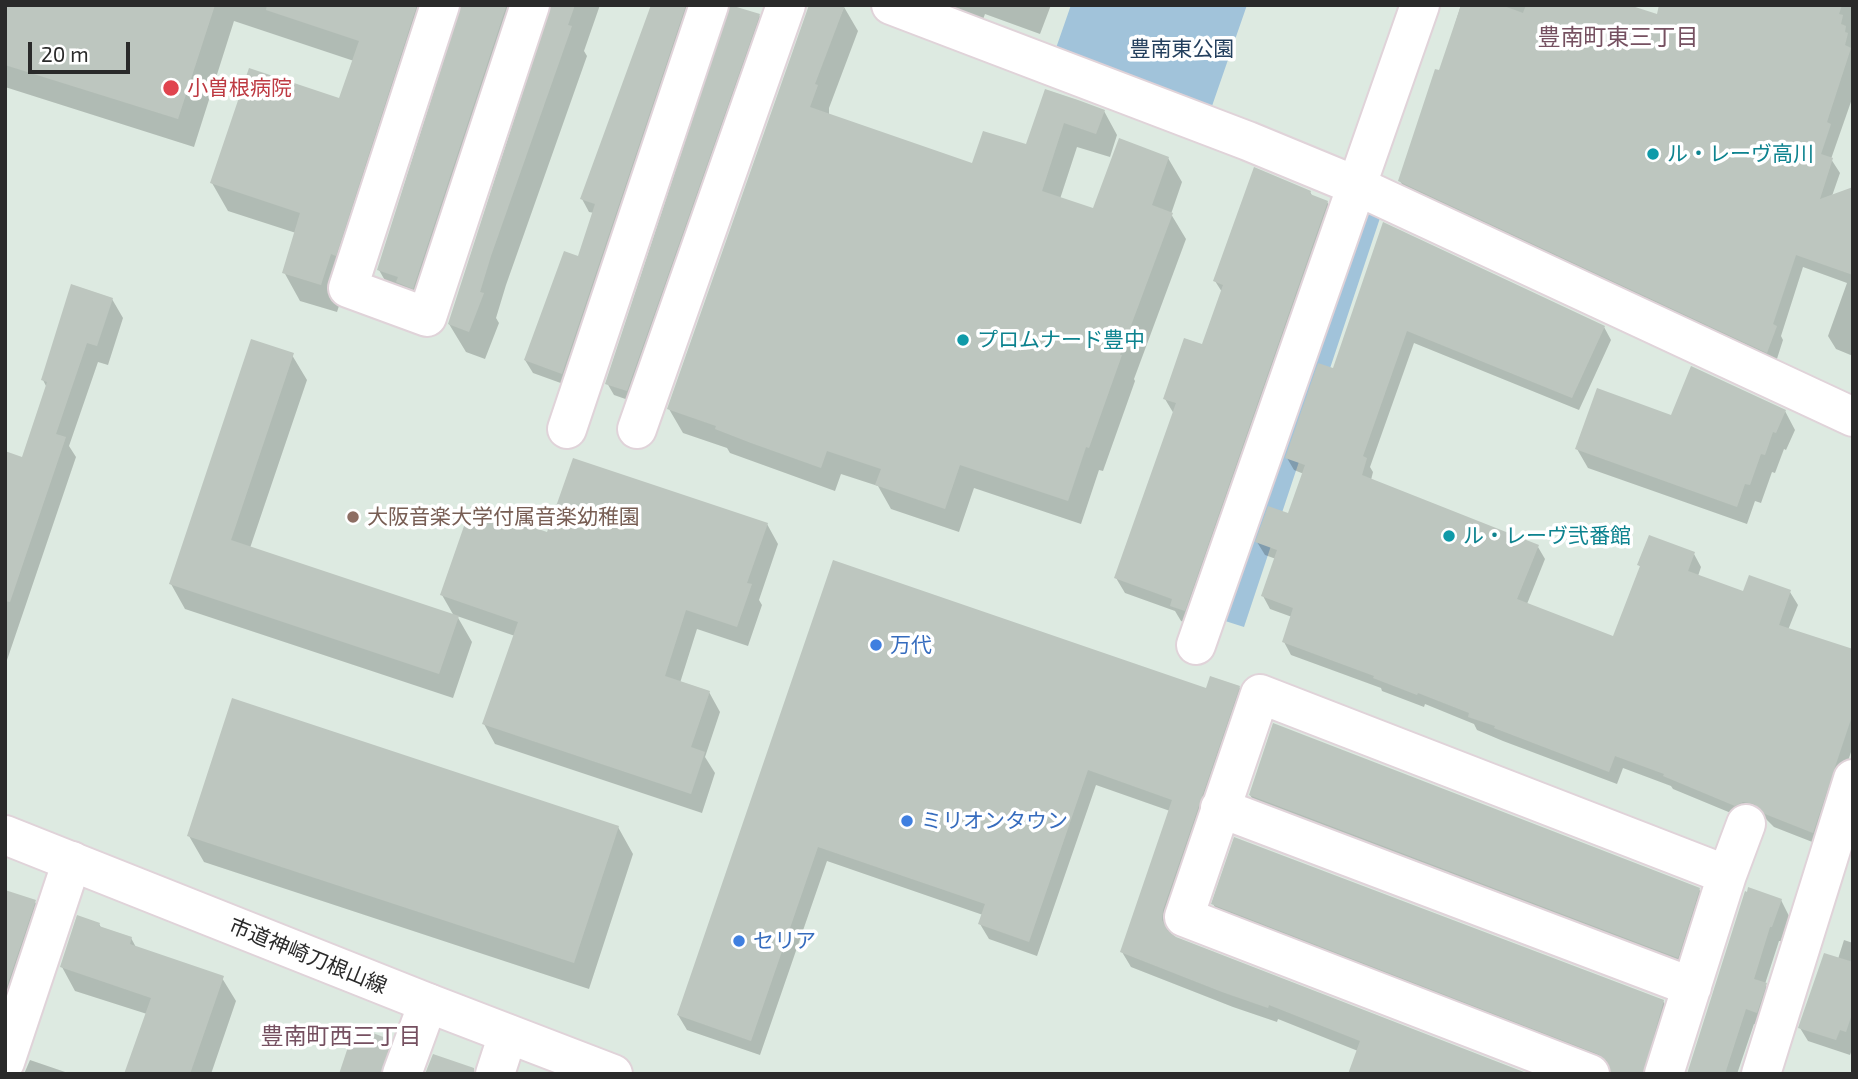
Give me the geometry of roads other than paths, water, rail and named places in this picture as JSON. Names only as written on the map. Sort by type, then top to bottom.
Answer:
[{"type":"street","points":[[440,5],[348,288],[427,317],[530,5]]},
{"type":"street","points":[[568,429],[709,5]]},
{"type":"street","points":[[637,429],[786,5]]},
{"type":"street","points":[[891,5],[1248,141],[1357,187],[1853,416]]},
{"type":"street","points":[[1196,645],[1420,5]]},
{"type":"street","points":[[1590,1074],[1184,917],[1260,694],[1727,875]]},
{"type":"street","points":[[1761,1074],[1853,779]]},
{"type":"street","points":[[1220,808],[1692,987]]},
{"type":"street","points":[[1664,1074],[1727,875],[1746,824]]},
{"type":"street","name":"市道神崎刀根山線","points":[[5,835],[613,1074]]},
{"type":"street","points":[[5,1062],[72,861]]},
{"type":"street","points":[[402,1074],[428,1003]]},
{"type":"street","points":[[495,1074],[508,1034]]},
{"type":"place","name":"小曽根病院","points":[[171,88]]},
{"type":"place","name":"ル・レーヴ高川","points":[[1653,154]]},
{"type":"place","name":"プロムナード豊中","points":[[963,340]]},
{"type":"place","name":"大阪音楽大学付属音楽幼稚園","points":[[353,517]]},
{"type":"place","name":"ル・レーヴ弐番館","points":[[1449,536]]},
{"type":"place","name":"万代","points":[[876,645]]},
{"type":"place","name":"ミリオンタウン","points":[[907,821]]},
{"type":"place","name":"セリア","points":[[739,941]]},
{"type":"district","name":"豊南町東三丁目","points":[[1618,37]]},
{"type":"district","name":"豊南町西三丁目","points":[[341,1036]]},
{"type":"park label","name":"豊南東公園","points":[[1182,49]]}]
